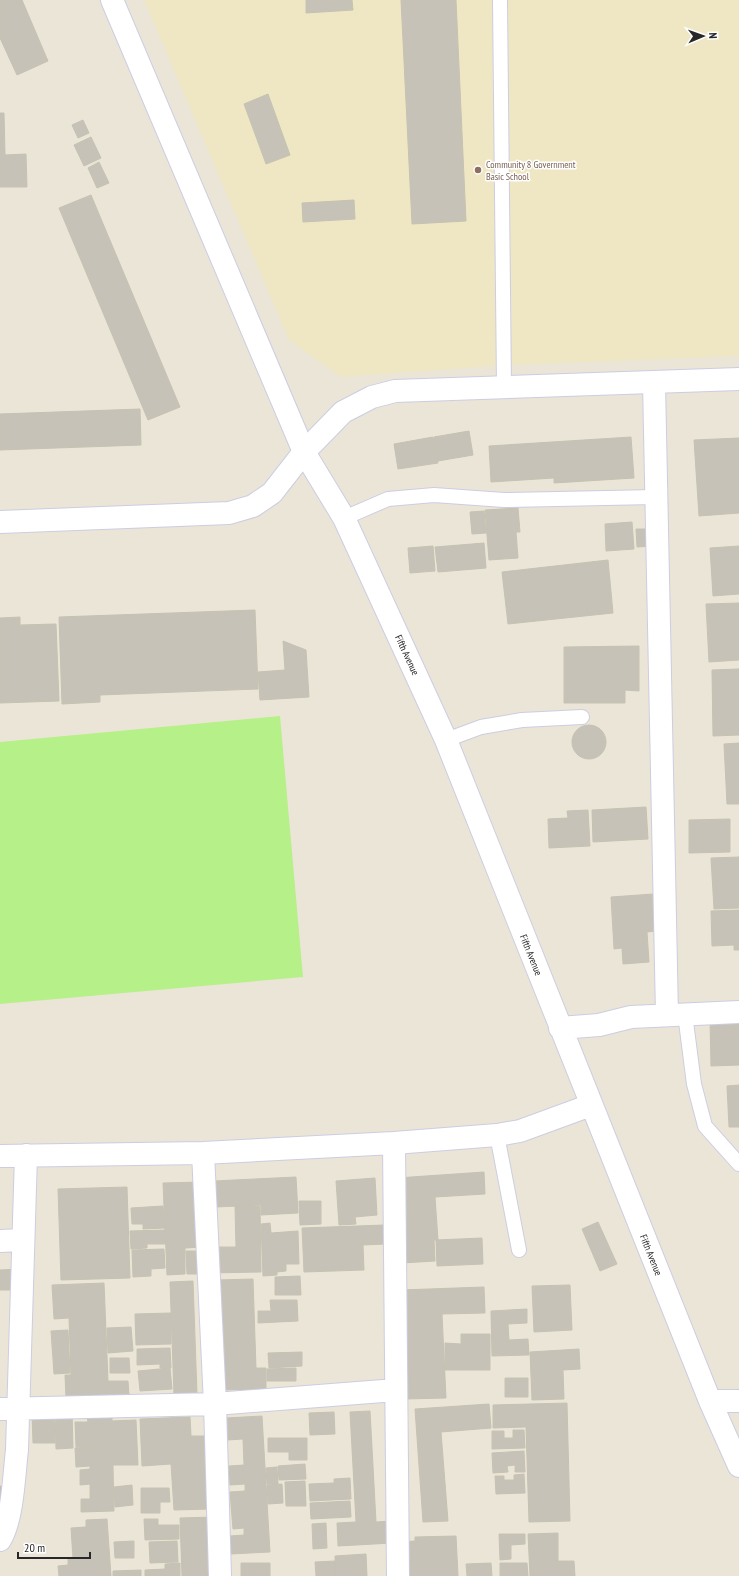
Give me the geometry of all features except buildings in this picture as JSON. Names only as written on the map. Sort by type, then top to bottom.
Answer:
[{"type":"street","name":"Fifth Avenue","points":[[112,0],[304,452],[344,518],[446,740],[710,1401],[739,1466]]},
{"type":"street","points":[[0,522],[229,513],[253,506],[272,493],[304,452],[343,412],[372,397],[395,391],[739,379]]},
{"type":"street","points":[[654,383],[656,497],[676,1014]]},
{"type":"street","points":[[560,1028],[599,1025],[631,1017],[739,1012]]},
{"type":"street","points":[[0,1156],[203,1153],[394,1143],[497,1135],[520,1131],[591,1105]]},
{"type":"street","points":[[394,1143],[398,1576]]},
{"type":"street","points":[[203,1153],[215,1404],[220,1576]]},
{"type":"street","points":[[0,1540],[4,1533],[12,1495],[10,1409],[24,1240],[26,1156]]},
{"type":"street","points":[[0,1241],[24,1240]]},
{"type":"street","points":[[10,1409],[215,1404],[396,1390]]},
{"type":"street","points":[[710,1401],[739,1401]]},
{"type":"lane","points":[[500,0],[504,388]]},
{"type":"lane","points":[[344,518],[388,499],[434,494],[504,500],[656,497]]},
{"type":"lane","points":[[446,740],[481,726],[522,720],[582,717]]},
{"type":"lane","points":[[676,1014],[705,1126],[739,1164]]},
{"type":"lane","points":[[497,1135],[519,1250]]},
{"type":"shaded area","name":"Community 8 Government Basic School","points":[[144,0],[739,0],[739,356],[509,365],[341,377],[289,340]]},
{"type":"green space","points":[[280,716],[303,977],[0,1004],[0,742]]},
{"type":"place","name":"Community 8 Government Basic School","points":[[478,170]]}]
